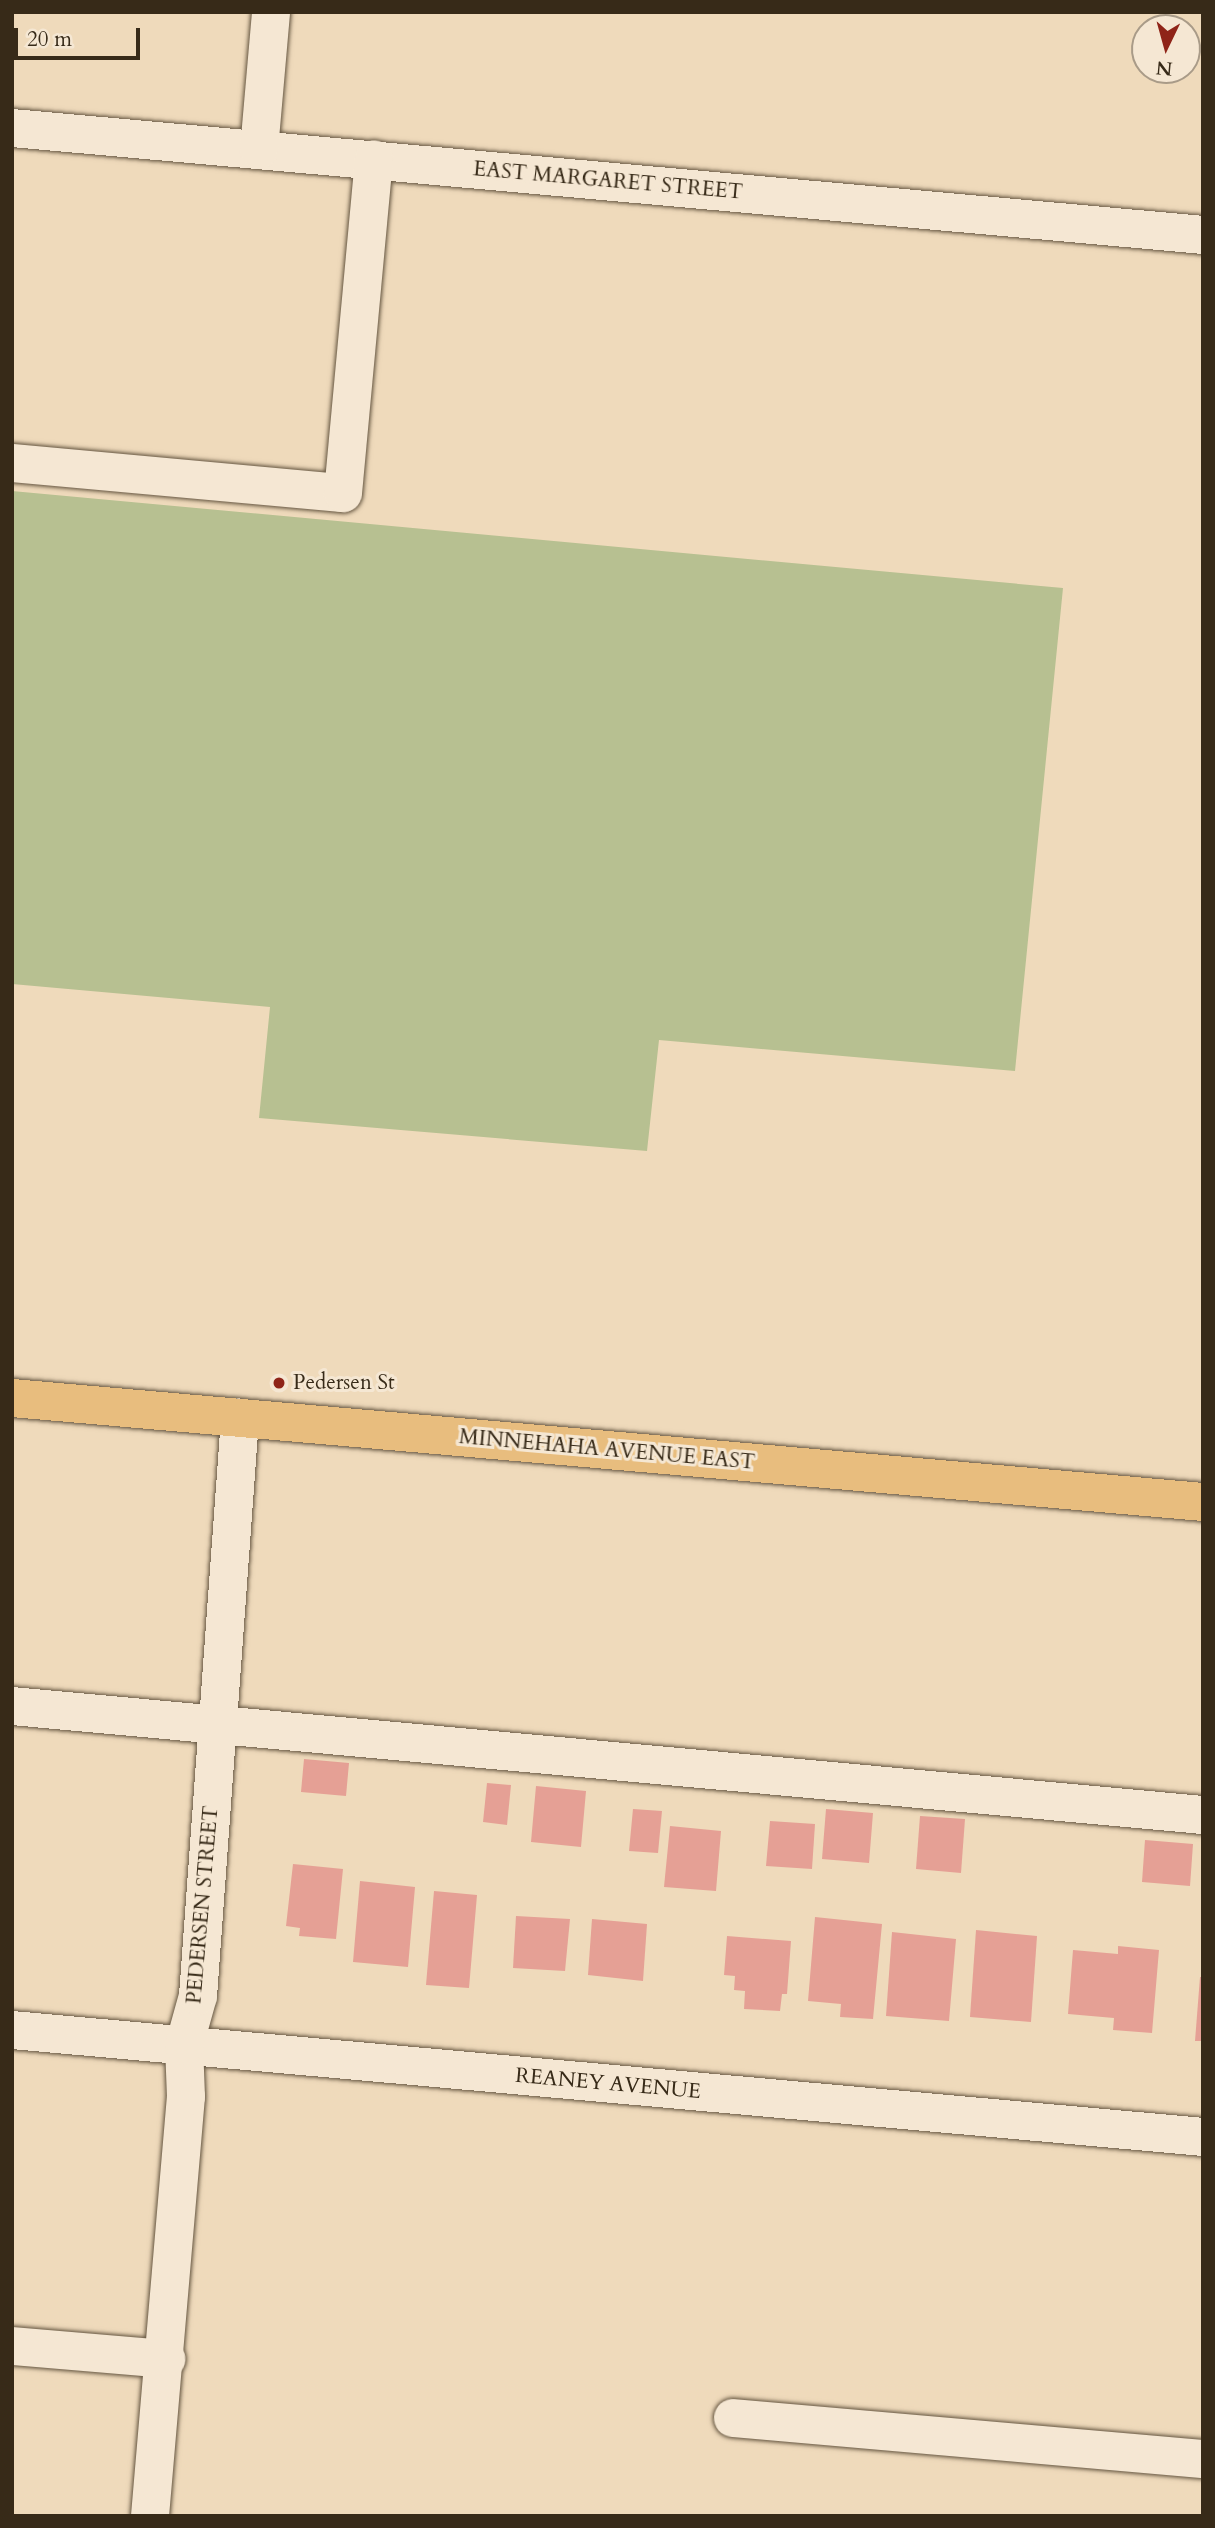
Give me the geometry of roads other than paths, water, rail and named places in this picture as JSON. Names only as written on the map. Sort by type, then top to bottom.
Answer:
[{"type":"main road","name":"MINNEHAHA AVENUE EAST","points":[[12,1398],[1203,1503]]},
{"type":"street","points":[[259,150],[271,12]]},
{"type":"street","name":"EAST MARGARET STREET","points":[[12,128],[1203,235]]},
{"type":"street","points":[[12,464],[343,493],[374,159]]},
{"type":"street","name":"PEDERSEN STREET","points":[[150,2516],[166,2359],[186,2097],[184,2046],[198,1996],[240,1418]]},
{"type":"street","points":[[12,1706],[1203,1815]]},
{"type":"street","name":"REANEY AVENUE","points":[[12,2031],[1203,2137]]},
{"type":"street","points":[[12,2346],[166,2359]]},
{"type":"street","points":[[733,2418],[1203,2459]]},
{"type":"place","name":"Pedersen St","points":[[279,1383]]}]
